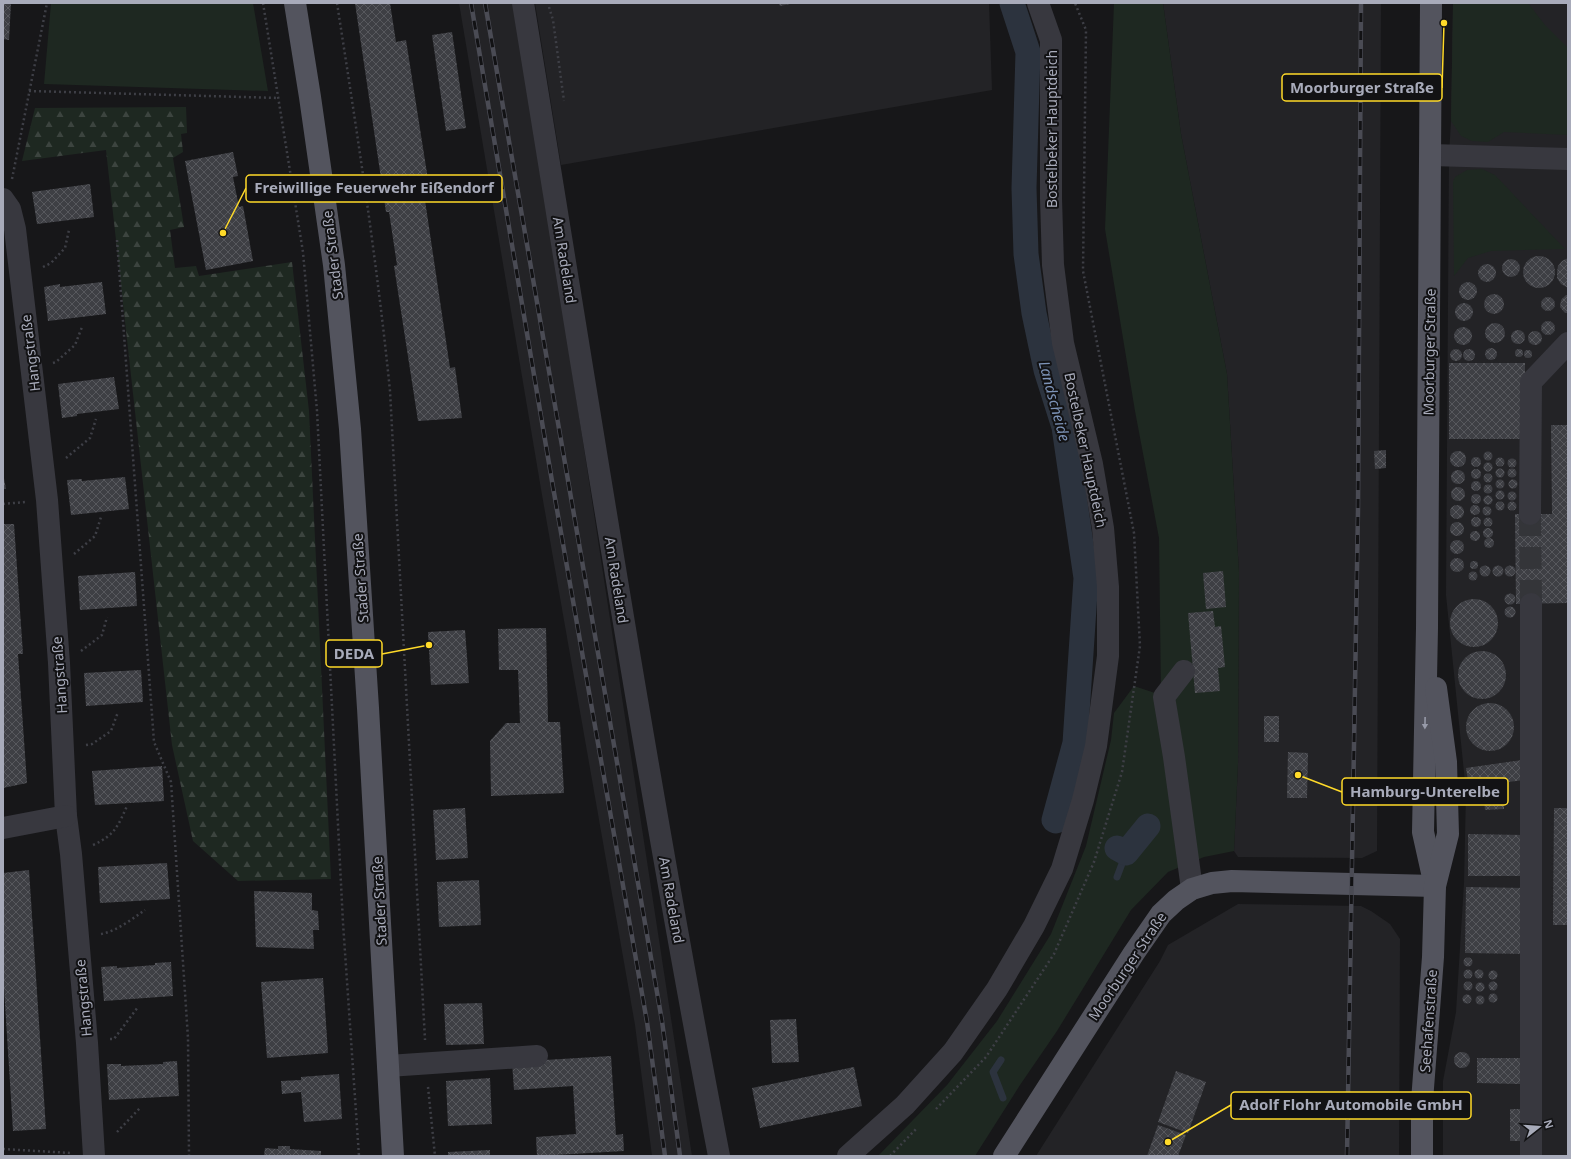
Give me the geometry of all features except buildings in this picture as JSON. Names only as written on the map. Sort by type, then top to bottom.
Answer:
[{"type":"main road","name":"Stader Straße","points":[[295,3],[334,265],[350,429],[393,1156]]},
{"type":"main road","name":"Moorburger Straße","points":[[1004,1156],[1153,925],[1169,905],[1192,889],[1212,883],[1232,881],[1435,886],[1423,832],[1427,628],[1431,3]]},
{"type":"main road","name":"Seehafenstraße","points":[[1422,1156],[1422,1101],[1433,957],[1435,886]]},
{"type":"street","name":"Am Radeland","points":[[523,3],[631,662],[690,1003],[719,1156]]},
{"type":"street","name":"Bostelbeker Hauptdeich","points":[[848,1156],[905,1105],[953,1052],[997,989],[1034,926],[1062,869],[1083,800],[1096,746],[1108,656],[1108,587],[1104,536],[1092,464],[1062,335],[1053,265],[1051,198],[1051,40],[1038,3]]},
{"type":"street","points":[[1431,155],[1568,159]]},
{"type":"street","name":"Hangstraße","points":[[7,190],[7,204],[12,217],[32,368],[52,561],[64,750],[66,816],[71,854],[87,1043],[93,1148]]},
{"type":"street","points":[[1530,514],[1531,382],[1568,343]]},
{"type":"street","points":[[1531,604],[1531,1156]]},
{"type":"street","points":[[1184,671],[1164,697],[1192,889]]},
{"type":"street","points":[[3,828],[66,816]]},
{"type":"street","points":[[388,1066],[537,1056]]},
{"type":"path","points":[[7,190],[47,3]]},
{"type":"path","points":[[263,3],[303,252],[317,411],[343,923],[359,1156]]},
{"type":"path","points":[[336,3],[350,86],[382,313],[390,391],[426,1064],[435,1156]]},
{"type":"path","points":[[933,1112],[986,1057],[1054,954],[1094,862],[1122,772],[1140,646],[1134,533],[1083,271],[1086,30],[1075,3]]},
{"type":"path","points":[[29,91],[279,98]]},
{"type":"path","points":[[21,279],[51,263],[65,248],[69,230]]},
{"type":"path","points":[[117,240],[154,742],[171,782],[188,1038],[189,1156]]},
{"type":"path","points":[[32,368],[56,362],[75,345],[82,327]]},
{"type":"path","points":[[44,474],[90,438],[96,419]]},
{"type":"path","points":[[52,561],[76,553],[95,536],[101,517]]},
{"type":"path","points":[[59,663],[86,649],[102,635],[107,617]]},
{"type":"path","points":[[64,750],[92,744],[110,731],[118,712]]},
{"type":"path","points":[[71,854],[100,842],[116,830],[127,806]]},
{"type":"path","points":[[78,938],[106,933],[125,924],[145,910]]},
{"type":"path","points":[[87,1043],[114,1038],[138,1007]]},
{"type":"path","points":[[3,1149],[93,1148],[117,1132],[140,1108]]},
{"type":"path","points":[[890,1156],[922,1123]]},
{"type":"shaded area","points":[[459,3],[516,3],[692,1156],[652,1156],[635,1025],[541,489]]},
{"type":"shaded area","points":[[535,3],[989,3],[992,90],[561,165]]},
{"type":"shaded area","points":[[1163,3],[1381,3],[1377,851],[1362,858],[1238,857],[1234,851],[1238,764],[1239,572],[1227,374],[1181,134]]},
{"type":"shaded area","points":[[1453,3],[1568,3],[1568,1156],[1443,1156],[1443,1081],[1456,1012],[1464,883],[1466,792],[1446,595],[1449,155]]},
{"type":"shaded area","points":[[1238,904],[1361,906],[1390,924],[1400,939],[1399,1156],[1036,1156],[1160,961],[1168,945]]},
{"type":"green space","points":[[51,3],[253,3],[268,91],[44,84]]},
{"type":"green space","points":[[1114,3],[1163,3],[1181,134],[1227,374],[1239,572],[1238,764],[1234,851],[1204,857],[1168,872],[1131,910],[1057,1031],[1020,1085],[975,1156],[878,1156],[947,1085],[997,1021],[1051,934],[1086,846],[1111,740],[1114,713],[1134,686],[1161,695],[1159,538],[1135,411],[1105,229]]},
{"type":"green space","points":[[1453,3],[1528,3],[1545,25],[1568,48],[1568,135],[1504,132],[1488,142],[1472,141],[1461,136],[1451,121]]},
{"type":"green space","points":[[186,107],[187,133],[181,134],[183,152],[173,158],[184,227],[170,230],[175,268],[196,266],[199,276],[292,262],[309,411],[331,879],[238,881],[193,841],[172,745],[106,150],[22,161],[35,108]]},
{"type":"green space","points":[[1482,169],[1495,175],[1565,249],[1491,251],[1468,258],[1454,276],[1453,182],[1455,177],[1467,170]]},
{"type":"waterway","name":"Landscheide","points":[[1012,3],[1028,52],[1024,188],[1026,254],[1034,313],[1046,370],[1064,427],[1086,578],[1075,743],[1054,820],[1056,821]]},
{"type":"waterway","name":"Landscheide","points":[[1117,848],[1126,853],[1148,826]]},
{"type":"waterway","points":[[1117,877],[1126,853]]},
{"type":"waterway","points":[[1001,1060],[993,1072],[1003,1098]]},
{"type":"tunnel","points":[[1530,514],[1531,604]]},
{"type":"railway","points":[[471,3],[553,487],[647,1022],[665,1156]]},
{"type":"railway","points":[[485,3],[662,1021],[680,1156]]},
{"type":"railway","points":[[1347,1156],[1358,510],[1361,3]]},
{"type":"place","name":"Moorburger Straße","points":[[1444,23]]},
{"type":"place","name":"Freiwillige Feuerwehr Eißendorf","points":[[223,233]]},
{"type":"place","name":"DEDA","points":[[429,645]]},
{"type":"place","name":"Hamburg-Unterelbe","points":[[1298,775]]},
{"type":"place","name":"Adolf Flohr Automobile GmbH","points":[[1168,1142]]}]
